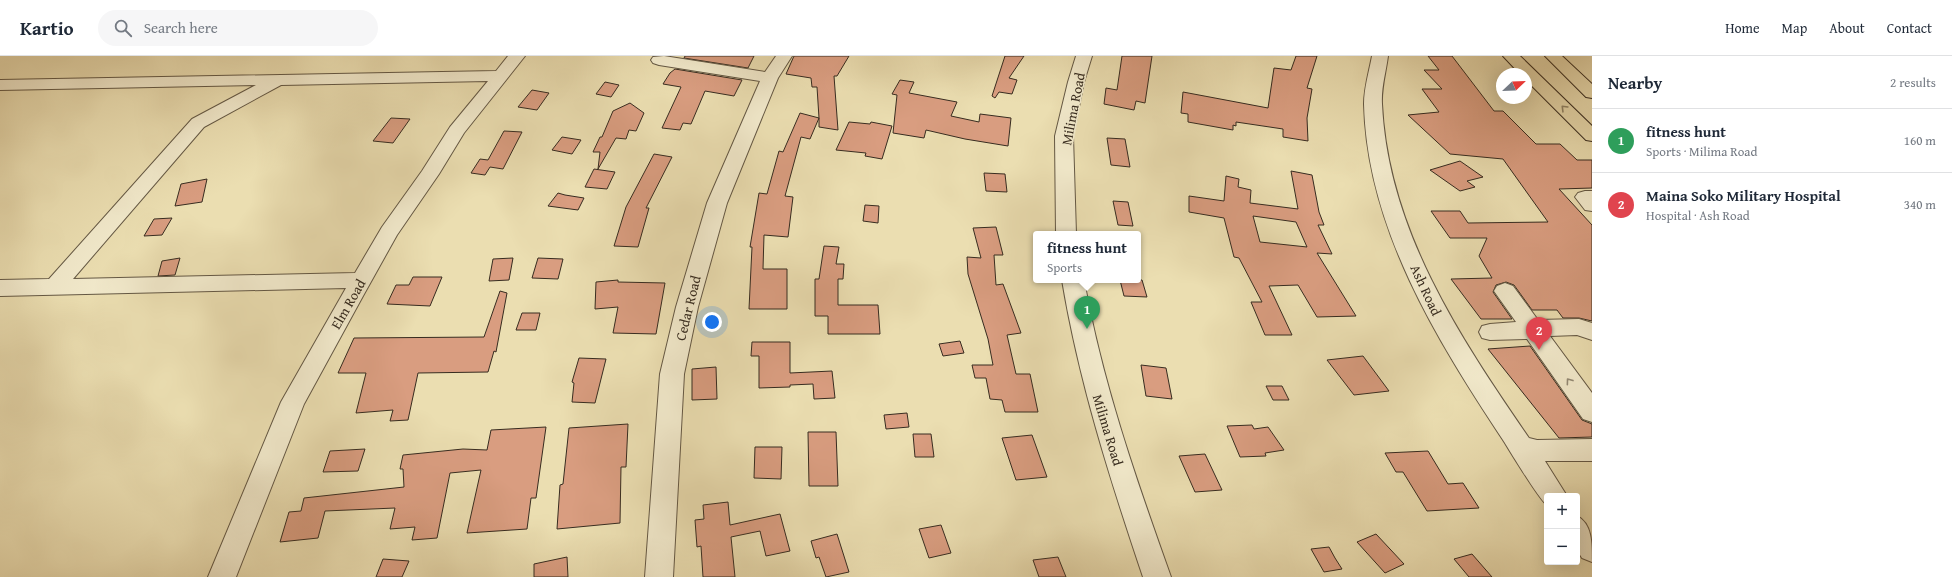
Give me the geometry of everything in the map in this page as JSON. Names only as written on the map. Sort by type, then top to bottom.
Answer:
[{"type":"main road","points":[[1511,56],[1592,136]]},
{"type":"main road","points":[[1553,56],[1592,93]]},
{"type":"street","name":"Elm Road","points":[[222,577],[257,487],[294,402],[352,296],[389,232],[430,174],[456,131],[518,56]]},
{"type":"street","name":"Cedar Road","points":[[659,577],[672,374],[697,271],[717,203],[770,78],[784,56]]},
{"type":"street","name":"Milima Road","points":[[1066,231],[1064,136],[1076,82],[1084,56]]},
{"type":"street","name":"Ash Road","points":[[1380,56],[1373,102],[1377,146],[1395,218],[1412,262],[1441,323],[1460,355],[1552,493]]},
{"type":"street","points":[[659,60],[770,78]]},
{"type":"street","points":[[0,85],[500,76]]},
{"type":"street","points":[[54,287],[172,156],[198,123],[222,109],[256,94],[278,81]]},
{"type":"street","points":[[1592,197],[1584,197],[1592,205]]},
{"type":"street","points":[[0,288],[362,280]]},
{"type":"street","name":"Milima Road","points":[[1073,283],[1077,309],[1108,435],[1157,577]]},
{"type":"street","points":[[1505,291],[1536,329],[1536,336],[1592,412]]},
{"type":"street","points":[[1536,329],[1546,318],[1558,315],[1592,316]]},
{"type":"street","points":[[1490,332],[1579,327],[1592,332]]},
{"type":"street","points":[[1527,456],[1536,451],[1592,450]]},
{"type":"street","points":[[1527,456],[1545,459],[1592,457]]},
{"type":"street","points":[[1578,529],[1592,549]]},
{"type":"building","points":[[685,56],[754,56],[748,68],[684,58]]},
{"type":"building","points":[[794,56],[849,56],[837,76],[834,76],[838,130],[819,127],[817,87],[812,87],[811,78],[786,74]]},
{"type":"building","points":[[1005,56],[1024,56],[1009,78],[1017,80],[1012,94],[999,92],[995,98],[992,96]]},
{"type":"building","points":[[1122,56],[1152,56],[1145,103],[1136,101],[1134,110],[1104,104],[1106,88],[1117,90]]},
{"type":"building","points":[[1296,56],[1317,56],[1307,88],[1312,89],[1307,118],[1308,141],[1283,137],[1283,129],[1236,122],[1236,126],[1233,125],[1233,130],[1188,122],[1188,114],[1181,113],[1183,92],[1268,108],[1274,68],[1291,70]]},
{"type":"building","points":[[1428,56],[1452,56],[1494,111],[1503,111],[1536,144],[1560,144],[1577,160],[1592,160],[1592,188],[1559,189],[1592,225],[1592,321],[1579,318],[1563,318],[1557,310],[1532,310],[1514,285],[1506,282],[1496,285],[1493,292],[1512,319],[1481,319],[1451,279],[1492,278],[1479,256],[1487,238],[1450,238],[1431,211],[1460,211],[1468,223],[1548,222],[1503,159],[1450,154],[1408,115],[1439,112],[1422,89],[1442,89],[1424,70],[1439,70]]},
{"type":"building","points":[[675,69],[742,80],[734,96],[705,91],[691,124],[683,123],[680,130],[662,128],[681,87],[663,84],[670,73]]},
{"type":"building","points":[[900,80],[914,82],[909,93],[957,102],[951,116],[979,122],[980,114],[1011,118],[1008,146],[965,139],[926,130],[924,138],[893,133],[897,95],[892,94]]},
{"type":"building","points":[[605,82],[619,85],[611,97],[596,94]]},
{"type":"building","points":[[532,90],[549,93],[537,110],[518,107]]},
{"type":"building","points":[[630,103],[644,113],[636,131],[629,130],[626,139],[616,138],[598,169],[600,152],[593,152],[600,137],[602,137],[613,111]]},
{"type":"building","points":[[800,113],[819,118],[810,139],[801,137],[785,196],[793,197],[788,237],[764,235],[763,269],[787,269],[787,309],[749,309],[752,247],[750,247],[759,193],[767,194],[779,151],[783,152]]},
{"type":"building","points":[[391,118],[410,119],[393,143],[373,141]]},
{"type":"building","points":[[849,122],[870,124],[871,122],[892,126],[882,159],[865,156],[866,153],[836,150]]},
{"type":"building","points":[[504,131],[522,132],[503,169],[490,167],[485,175],[471,173],[480,159],[488,160]]},
{"type":"building","points":[[562,137],[581,140],[572,154],[552,150]]},
{"type":"building","points":[[1107,138],[1125,139],[1130,167],[1111,165]]},
{"type":"building","points":[[654,154],[672,157],[646,208],[649,208],[638,247],[614,246],[626,207]]},
{"type":"building","points":[[1460,161],[1483,177],[1467,181],[1475,187],[1460,191],[1430,170]]},
{"type":"building","points":[[594,169],[615,172],[607,189],[585,187]]},
{"type":"building","points":[[1291,171],[1312,175],[1319,212],[1324,225],[1318,225],[1332,254],[1317,253],[1356,316],[1317,317],[1298,285],[1269,286],[1292,335],[1265,335],[1251,302],[1262,302],[1239,258],[1234,257],[1224,218],[1189,212],[1189,196],[1224,201],[1226,176],[1239,179],[1238,187],[1251,190],[1250,203],[1298,209]],"holes":[[[1253,216],[1296,222],[1307,247],[1260,242]]]},
{"type":"building","points":[[984,173],[1005,174],[1007,192],[986,191]]},
{"type":"building","points":[[207,179],[202,202],[175,206],[181,184]]},
{"type":"building","points":[[558,193],[584,198],[578,210],[548,206]]},
{"type":"building","points":[[1113,201],[1128,202],[1133,226],[1118,225]]},
{"type":"building","points":[[865,205],[879,206],[878,223],[863,221]]},
{"type":"building","points":[[172,218],[162,235],[144,236],[154,219]]},
{"type":"building","points":[[996,227],[1003,255],[994,255],[996,285],[1003,284],[1021,333],[1007,335],[1016,374],[1030,374],[1038,412],[1005,412],[1002,400],[990,399],[986,378],[975,378],[972,365],[993,365],[988,339],[968,274],[967,257],[981,258],[973,228]]},
{"type":"building","points":[[824,246],[839,247],[836,264],[844,264],[843,279],[838,279],[838,305],[878,305],[880,334],[828,334],[828,316],[815,316],[815,279],[819,279]]},
{"type":"building","points":[[180,258],[175,275],[158,276],[162,261]]},
{"type":"building","points":[[513,258],[509,280],[489,281],[493,259]]},
{"type":"building","points":[[538,258],[563,259],[558,279],[532,278]]},
{"type":"building","points":[[413,277],[442,277],[430,306],[387,304],[396,285],[409,285]]},
{"type":"building","points":[[618,280],[618,282],[665,283],[656,334],[613,333],[618,307],[595,309],[596,282]]},
{"type":"building","points":[[1142,280],[1147,297],[1124,296],[1121,283],[1141,283]]},
{"type":"building","points":[[500,291],[507,293],[496,352],[494,351],[488,372],[418,373],[408,420],[390,421],[393,410],[356,413],[366,373],[338,373],[354,338],[484,337]]},
{"type":"building","points":[[522,313],[540,313],[536,330],[516,330]]},
{"type":"building","points":[[960,341],[964,353],[943,356],[939,344]]},
{"type":"building","points":[[752,342],[790,342],[790,373],[832,371],[835,398],[814,399],[813,384],[790,385],[790,387],[759,388],[759,356],[751,356]]},
{"type":"building","points":[[1530,346],[1582,420],[1592,424],[1592,437],[1559,438],[1488,349]]},
{"type":"building","points":[[1363,356],[1389,391],[1354,395],[1327,360]]},
{"type":"building","points":[[579,358],[606,359],[595,403],[572,402],[574,383],[572,382]]},
{"type":"building","points":[[1141,365],[1166,368],[1172,399],[1146,396]]},
{"type":"building","points":[[716,367],[717,399],[692,400],[692,369]]},
{"type":"building","points":[[1266,386],[1282,386],[1289,400],[1273,400]]},
{"type":"building","points":[[907,413],[909,427],[886,429],[884,415]]},
{"type":"building","points":[[628,424],[626,467],[621,467],[620,523],[557,529],[560,485],[563,484],[569,428]]},
{"type":"building","points":[[1252,425],[1254,429],[1268,427],[1284,450],[1265,453],[1266,456],[1240,457],[1227,426]]},
{"type":"building","points":[[546,427],[536,498],[531,498],[527,529],[467,533],[481,470],[450,473],[437,538],[412,540],[415,527],[390,529],[395,508],[325,511],[318,538],[280,542],[289,512],[301,511],[304,498],[404,487],[403,469],[400,469],[403,455],[463,449],[487,450],[491,430]]},
{"type":"building","points":[[808,432],[836,432],[838,486],[809,486]]},
{"type":"building","points":[[913,434],[931,434],[934,457],[915,457]]},
{"type":"building","points":[[1032,435],[1047,477],[1016,480],[1002,438]]},
{"type":"building","points":[[755,447],[782,447],[781,479],[754,478]]},
{"type":"building","points":[[365,449],[358,471],[323,472],[330,451]]},
{"type":"building","points":[[1428,451],[1448,484],[1463,483],[1479,508],[1427,511],[1403,472],[1396,472],[1385,453]]},
{"type":"building","points":[[1205,454],[1222,490],[1195,492],[1179,456]]},
{"type":"building","points":[[728,502],[730,525],[780,514],[790,551],[766,556],[760,531],[731,537],[735,577],[703,577],[701,546],[697,547],[695,520],[704,519],[703,505]]},
{"type":"building","points":[[941,525],[951,553],[929,558],[919,529]]},
{"type":"building","points":[[837,534],[849,572],[826,577],[819,557],[816,558],[811,541]]},
{"type":"building","points":[[1376,534],[1404,564],[1385,573],[1357,542]]},
{"type":"building","points":[[1329,547],[1342,569],[1324,572],[1311,549]]},
{"type":"building","points":[[1472,554],[1492,577],[1469,577],[1454,559]]},
{"type":"building","points":[[567,557],[568,577],[534,577],[534,564]]},
{"type":"building","points":[[1058,557],[1066,577],[1039,577],[1033,560]]},
{"type":"building","points":[[383,559],[409,561],[402,577],[376,577]]},
{"type":"place","name":"fitness hunt","points":[[1087,329]]},
{"type":"place","name":"Maina Soko Military Hospital","points":[[1539,350]]}]
